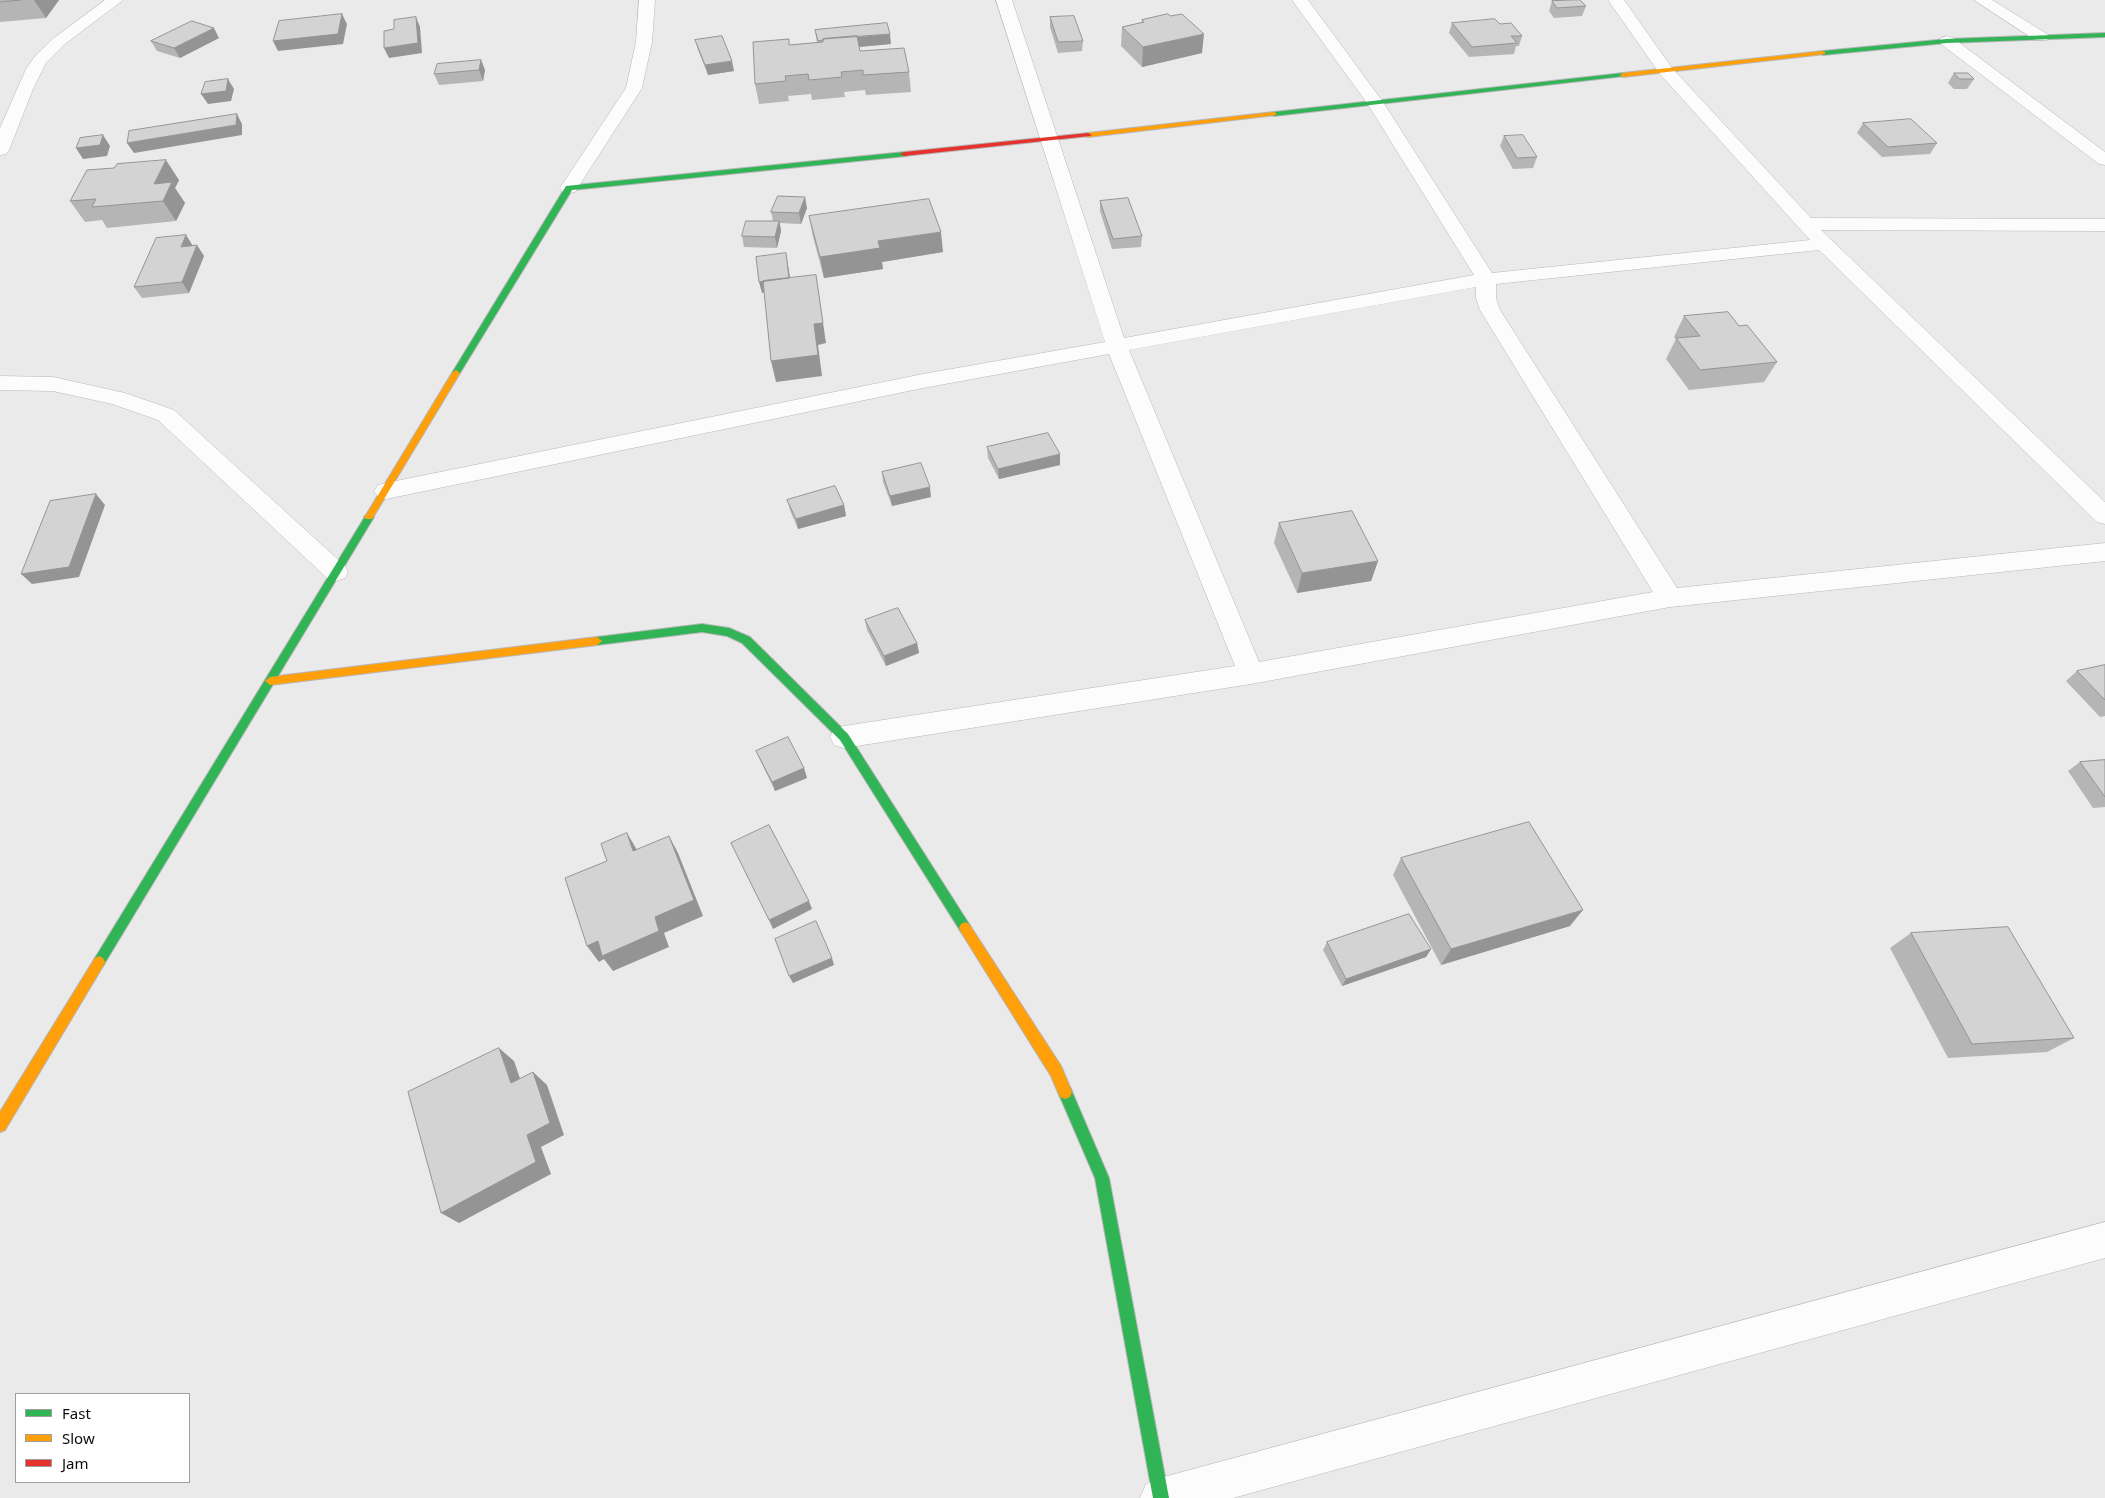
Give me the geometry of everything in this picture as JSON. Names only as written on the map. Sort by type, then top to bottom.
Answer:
[{"type":"street","points":[[0,150],[35,68],[70,33],[115,0]]},
{"type":"street","points":[[0,1126],[569,188],[634,88],[644,42],[647,0]]},
{"type":"street","points":[[1004,0],[1117,347],[1251,674]]},
{"type":"street","points":[[1300,0],[1375,102],[1486,279],[1486,298],[1490,310],[1670,598]]},
{"type":"street","points":[[1616,0],[1666,71],[1805,224],[2105,516]]},
{"type":"street","points":[[1982,0],[2041,38]]},
{"type":"street","points":[[569,188],[1050,139],[1947,41],[2105,36]]},
{"type":"street","points":[[1947,41],[2105,160]]},
{"type":"street","points":[[1805,224],[2105,225]]},
{"type":"street","points":[[386,491],[923,382],[1486,279],[1824,244]]},
{"type":"street","points":[[0,383],[53,384],[117,398],[166,414],[336,572]]},
{"type":"street","points":[[844,737],[1251,674],[1670,598],[2105,552]]},
{"type":"street","points":[[270,681],[702,628],[729,632],[746,640],[844,737],[1056,1071],[1098,1169],[1104,1188],[1161,1498],[2105,1240]]},
{"type":"building","points":[[0,0],[21,0],[0,2]]},
{"type":"building","points":[[1580,0],[1586,6],[1557,8],[1552,1]]},
{"type":"building","points":[[342,14],[338,34],[273,41],[279,21]]},
{"type":"building","points":[[1168,14],[1170,16],[1182,14],[1204,34],[1143,47],[1122,27],[1144,22],[1142,20]]},
{"type":"building","points":[[1074,16],[1083,41],[1058,42],[1050,17]]},
{"type":"building","points":[[416,17],[418,43],[384,48],[384,31],[394,29],[394,20]]},
{"type":"building","points":[[1495,19],[1500,24],[1511,23],[1522,36],[1511,36],[1517,43],[1472,47],[1452,23]]},
{"type":"building","points":[[192,21],[214,28],[174,48],[151,41]]},
{"type":"building","points":[[887,23],[890,34],[823,39],[818,41],[815,30]]},
{"type":"building","points":[[722,36],[732,61],[705,65],[695,40]]},
{"type":"building","points":[[857,36],[860,51],[904,48],[909,72],[863,75],[863,70],[841,72],[842,77],[809,80],[808,74],[785,76],[786,81],[755,84],[753,42],[789,39],[789,45]]},
{"type":"building","points":[[481,60],[479,70],[434,74],[437,64]]},
{"type":"building","points":[[1954,73],[1968,73],[1974,79],[1960,79]]},
{"type":"building","points":[[228,79],[226,91],[201,94],[205,82]]},
{"type":"building","points":[[237,114],[236,125],[127,143],[129,131]]},
{"type":"building","points":[[1911,119],[1937,143],[1888,147],[1863,123]]},
{"type":"building","points":[[103,135],[100,145],[76,148],[80,138]]},
{"type":"building","points":[[1523,135],[1537,157],[1517,158],[1504,136]]},
{"type":"building","points":[[166,160],[154,184],[172,182],[163,201],[92,207],[96,199],[70,201],[87,170],[114,168],[117,164]]},
{"type":"building","points":[[778,196],[805,197],[799,213],[771,212]]},
{"type":"building","points":[[1128,198],[1142,236],[1113,239],[1100,201]]},
{"type":"building","points":[[929,199],[941,232],[878,241],[880,248],[820,257],[809,216]]},
{"type":"building","points":[[746,221],[779,221],[775,237],[742,236]]},
{"type":"building","points":[[186,235],[181,247],[197,245],[182,282],[134,287],[156,238]]},
{"type":"building","points":[[786,253],[789,278],[759,282],[756,257]]},
{"type":"building","points":[[816,275],[823,323],[814,324],[818,355],[771,361],[763,281]]},
{"type":"building","points":[[1728,312],[1739,326],[1747,325],[1777,362],[1700,370],[1676,338],[1700,336],[1684,316]]},
{"type":"building","points":[[1048,433],[1060,454],[998,469],[987,447]]},
{"type":"building","points":[[921,463],[930,487],[890,496],[882,472]]},
{"type":"building","points":[[835,486],[844,505],[796,519],[787,500]]},
{"type":"building","points":[[96,494],[69,567],[21,574],[50,501]]},
{"type":"building","points":[[1352,511],[1378,561],[1302,573],[1279,523]]},
{"type":"building","points":[[898,608],[917,643],[884,656],[865,620]]},
{"type":"building","points":[[2105,665],[2105,700],[2077,671]]},
{"type":"building","points":[[788,737],[804,768],[772,782],[756,751]]},
{"type":"building","points":[[2105,760],[2105,797],[2080,762]]},
{"type":"building","points":[[1529,822],[1583,910],[1451,949],[1401,858]]},
{"type":"building","points":[[769,825],[809,901],[769,920],[731,843]]},
{"type":"building","points":[[627,833],[633,851],[669,836],[694,900],[655,917],[659,931],[602,956],[598,941],[587,946],[565,878],[607,861],[601,844]]},
{"type":"building","points":[[1409,914],[1431,949],[1346,979],[1327,942]]},
{"type":"building","points":[[816,921],[832,958],[789,976],[775,939]]},
{"type":"building","points":[[2008,927],[2074,1038],[1972,1044],[1911,933]]},
{"type":"building","points":[[499,1048],[511,1083],[533,1072],[550,1123],[527,1135],[536,1162],[441,1213],[408,1092]]},
{"type":"traffic: fast","points":[[1823,53],[1947,41],[2105,35]]},
{"type":"traffic: fast","points":[[1274,114],[1623,75]]},
{"type":"traffic: fast","points":[[456,373],[569,188],[904,154]]},
{"type":"traffic: fast","points":[[99,962],[369,517]]},
{"type":"traffic: fast","points":[[597,641],[702,628],[729,632],[746,640],[844,737],[965,928]]},
{"type":"traffic: fast","points":[[1065,1092],[1102,1178],[1161,1498]]},
{"type":"traffic: slow","points":[[1623,75],[1823,53]]},
{"type":"traffic: slow","points":[[1088,135],[1274,114]]},
{"type":"traffic: slow","points":[[369,517],[456,373]]},
{"type":"traffic: slow","points":[[270,681],[597,641]]},
{"type":"traffic: slow","points":[[965,928],[1056,1071],[1065,1092]]},
{"type":"traffic: slow","points":[[0,1125],[99,962]]},
{"type":"traffic: jam","points":[[904,154],[1088,135]]}]
